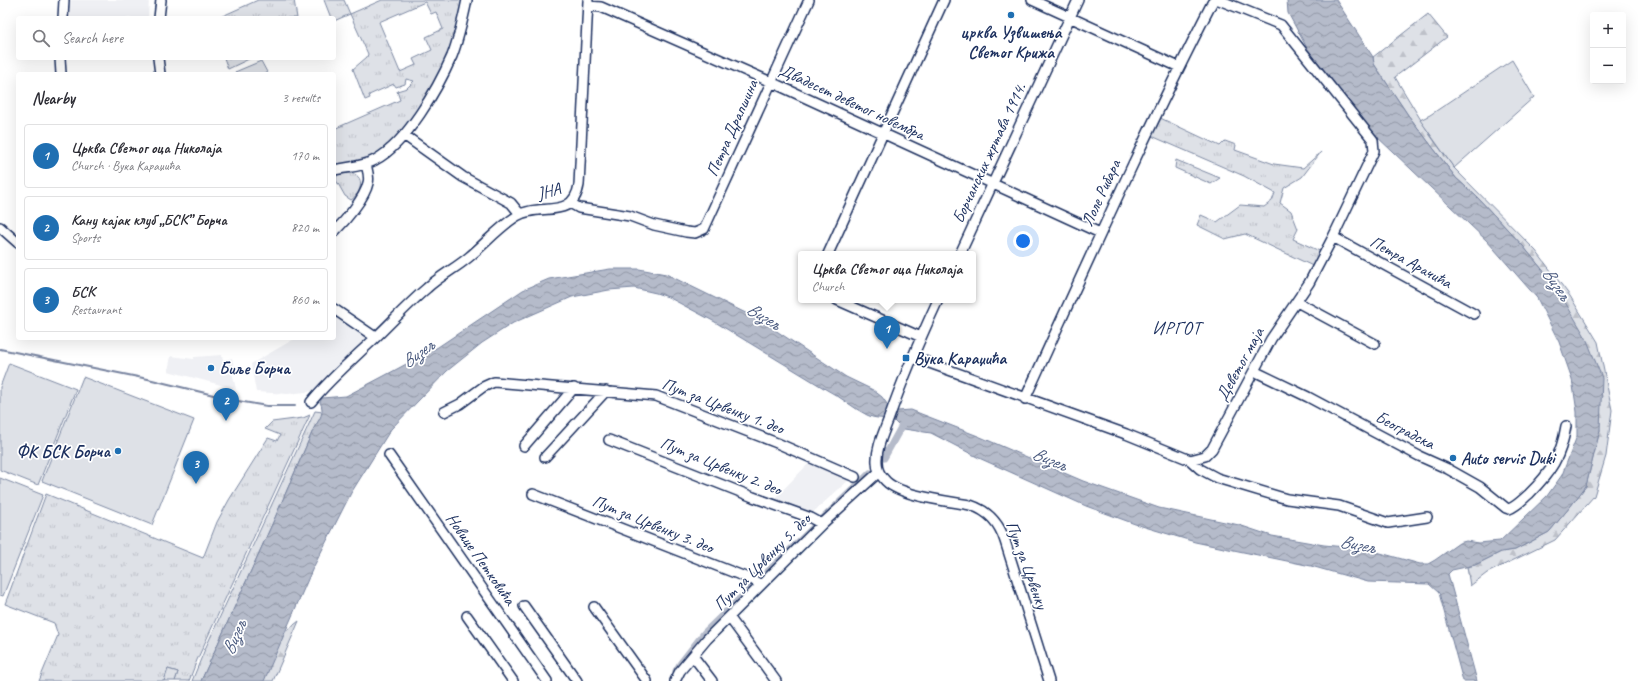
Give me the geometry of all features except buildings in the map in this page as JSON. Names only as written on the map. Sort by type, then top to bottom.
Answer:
[{"type":"street","points":[[63,16],[64,0]]},
{"type":"street","points":[[159,16],[160,0]]},
{"type":"street","points":[[336,170],[366,164],[387,152],[404,135],[431,96],[449,62],[460,29],[467,0]]},
{"type":"street","name":"Петра Драпшина","points":[[570,203],[579,208],[634,217],[686,232],[700,232],[706,226],[809,0]]},
{"type":"street","points":[[829,251],[944,0]]},
{"type":"street","points":[[1032,0],[1179,68]]},
{"type":"street","name":"Борчанских жртава 1914.","points":[[961,251],[1078,0]]},
{"type":"street","name":"Деветог маја","points":[[1190,460],[1205,456],[1212,448],[1271,339],[1297,302],[1333,237],[1372,157],[1374,143],[1281,25],[1219,0],[1215,0],[1212,3]]},
{"type":"street","name":"Двадесет деветог новембра","points":[[588,3],[601,7],[771,82],[1100,233]]},
{"type":"street","name":"ЈНА","points":[[311,402],[375,337],[428,287],[469,257],[509,222],[520,214],[558,208],[570,203],[577,194],[579,185],[588,3]]},
{"type":"street","name":"Лоле Рибара","points":[[1025,399],[1100,233],[1179,68],[1212,3]]},
{"type":"street","points":[[60,60],[61,72]]},
{"type":"street","points":[[158,60],[160,72]]},
{"type":"street","points":[[404,135],[463,177],[511,203],[520,214]]},
{"type":"street","points":[[336,229],[361,197],[368,183],[366,164]]},
{"type":"street","points":[[0,227],[16,241]]},
{"type":"street","name":"Петра Арачића","points":[[1333,237],[1474,314]]},
{"type":"street","points":[[1297,302],[1375,344]]},
{"type":"street","points":[[844,303],[921,337]]},
{"type":"street","points":[[879,472],[877,455],[894,402],[912,357],[937,303]]},
{"type":"street","points":[[336,310],[375,337]]},
{"type":"street","points":[[912,357],[1025,399],[1126,434],[1190,460],[1205,472],[1217,478],[1287,499],[1339,506],[1388,523],[1427,517]]},
{"type":"street","name":"Београдска","points":[[1254,371],[1448,469],[1480,487],[1509,509],[1518,504],[1550,472],[1559,452],[1566,426]]},
{"type":"street","name":"Пут за Црвенку 1. део","points":[[444,412],[460,404],[483,387],[494,382],[656,396],[777,443],[855,477]]},
{"type":"street","points":[[524,446],[574,388]]},
{"type":"street","points":[[545,457],[606,391]]},
{"type":"street","name":"Пут за Црвенку 2. део","points":[[609,440],[819,522]]},
{"type":"street","name":"Новице Петковића","points":[[389,455],[548,681]]},
{"type":"street","name":"Пут за Црвенку 5. део","points":[[675,681],[680,671],[729,617],[757,582],[819,522],[879,472]]},
{"type":"street","name":"Пут за Црвенку","points":[[879,472],[884,480],[899,490],[981,509],[992,518],[1002,532],[1049,681]]},
{"type":"street","name":"Пут за Црвенку 3. део","points":[[533,494],[757,582]]},
{"type":"street","points":[[524,606],[577,681]]},
{"type":"street","points":[[594,607],[647,681]]},
{"type":"street","points":[[467,616],[513,681]]},
{"type":"street","points":[[729,617],[776,681]]},
{"type":"street","points":[[693,656],[712,681]]},
{"type":"shaded area","points":[[70,0],[149,0],[148,16],[68,16]]},
{"type":"shaded area","points":[[336,315],[369,336],[332,375],[314,391],[288,394],[256,392],[251,364],[293,340],[336,340]]},
{"type":"shaded area","points":[[222,355],[223,360],[232,358],[234,367],[231,368],[236,389],[168,371],[171,356],[194,359],[194,357]]},
{"type":"shaded area","points":[[811,461],[850,479],[810,515],[772,501]]},
{"type":"green space","points":[[258,0],[294,0],[297,16],[222,16]]},
{"type":"green space","points":[[324,0],[344,0],[350,14],[336,20],[336,16],[330,16]]},
{"type":"green space","points":[[382,0],[467,0],[462,22],[434,90],[387,152],[336,169],[336,128],[400,100],[397,91],[407,88],[414,81],[406,79],[405,84],[396,87],[394,84],[369,95],[370,98],[365,100],[353,69],[367,57],[368,54],[350,14]],"holes":[[[425,2],[431,14],[436,12],[443,29],[426,37],[432,50],[413,59],[416,65],[400,72],[379,22]]]},
{"type":"green space","points":[[1428,14],[1447,37],[1395,77],[1430,135],[1454,168],[1536,251],[1570,296],[1598,342],[1612,410],[1606,456],[1594,496],[1555,540],[1487,573],[1470,586],[1467,567],[1475,565],[1501,552],[1515,550],[1549,532],[1570,507],[1586,486],[1600,430],[1555,285],[1523,246],[1477,197],[1456,178],[1408,115],[1374,64],[1373,57]]},
{"type":"green space","points":[[225,60],[247,60],[228,69]]},
{"type":"green space","points":[[1512,60],[1534,97],[1454,168],[1420,120],[1430,115]]},
{"type":"green space","points":[[261,61],[267,72],[235,72]]},
{"type":"green space","points":[[1156,116],[1220,146],[1225,141],[1236,145],[1235,150],[1274,164],[1303,168],[1321,152],[1302,177],[1284,188],[1280,203],[1291,211],[1298,229],[1293,239],[1324,253],[1317,268],[1245,234],[1225,239],[1197,225],[1201,215],[1217,222],[1240,205],[1264,207],[1272,201],[1275,193],[1244,176],[1147,134]]},
{"type":"green space","points":[[1176,160],[1220,178],[1211,184],[1175,168]]},
{"type":"green space","points":[[349,173],[354,174],[360,180],[360,189],[351,200],[345,196],[336,180],[337,175]]},
{"type":"green space","points":[[9,363],[76,389],[38,485],[0,470],[0,387]]},
{"type":"green space","name":"ФК БСК Борча","points":[[83,377],[194,420],[152,525],[42,481]]},
{"type":"green space","points":[[315,411],[323,412],[314,428],[201,681],[192,681],[205,649]]},
{"type":"green space","points":[[310,415],[197,660],[189,681],[175,681],[178,672],[168,669],[164,681],[39,681],[58,635],[54,623],[5,604],[46,494],[203,558],[217,522],[229,500],[268,438],[277,441],[280,435],[265,429],[272,422],[303,418]]},
{"type":"green space","points":[[0,478],[43,495],[3,596],[0,595]]},
{"type":"green space","points":[[299,621],[273,681],[261,681],[281,635]]},
{"type":"green space","points":[[168,669],[178,672],[175,681],[164,681]]},
{"type":"water","name":"Визељ","points":[[1287,0],[1336,0],[1373,57],[1374,64],[1408,115],[1456,178],[1477,197],[1523,246],[1555,285],[1586,338],[1602,378],[1600,430],[1586,486],[1570,507],[1549,532],[1515,550],[1501,552],[1475,565],[1452,570],[1448,574],[1477,681],[1463,681],[1439,593],[1429,584],[1368,582],[1311,566],[1195,542],[1135,524],[1086,506],[979,458],[931,433],[904,429],[892,419],[876,418],[867,415],[715,322],[668,297],[634,288],[609,290],[572,297],[513,323],[482,343],[447,371],[391,429],[351,493],[312,570],[264,681],[201,681],[314,428],[320,418],[322,409],[320,402],[322,398],[346,396],[438,347],[523,290],[549,279],[610,269],[639,269],[666,274],[760,320],[846,377],[873,390],[882,397],[890,408],[898,411],[911,410],[978,436],[1083,481],[1159,508],[1239,525],[1272,536],[1324,545],[1366,549],[1420,564],[1428,564],[1459,543],[1466,541],[1478,543],[1500,541],[1547,496],[1562,475],[1577,436],[1577,412],[1572,379],[1559,342],[1537,298],[1487,241],[1374,134],[1307,48],[1288,13]]},
{"type":"waterway","points":[[0,349],[148,379],[238,401],[267,406],[295,406]]},
{"type":"waterway","points":[[884,458],[905,420]]},
{"type":"waterway","points":[[676,671],[705,632],[870,473]]},
{"type":"place","name":"црква Узвишења Светог Крижа","points":[[1011,15]]},
{"type":"place","name":"Црква Светог оца Николаја","points":[[887,349]]},
{"type":"place","name":"Вука Караџића","points":[[906,358]]},
{"type":"place","name":"Биље Борча","points":[[211,368]]},
{"type":"place","name":"Кану кајак клуб „БСК” Борча","points":[[226,421]]},
{"type":"place","name":"ФК БСК Борча","points":[[118,451]]},
{"type":"place","name":"Auto servis Duki","points":[[1453,458]]},
{"type":"place","name":"БСК","points":[[196,484]]},
{"type":"district","name":"ИРГОТ","points":[[1177,328]]}]
